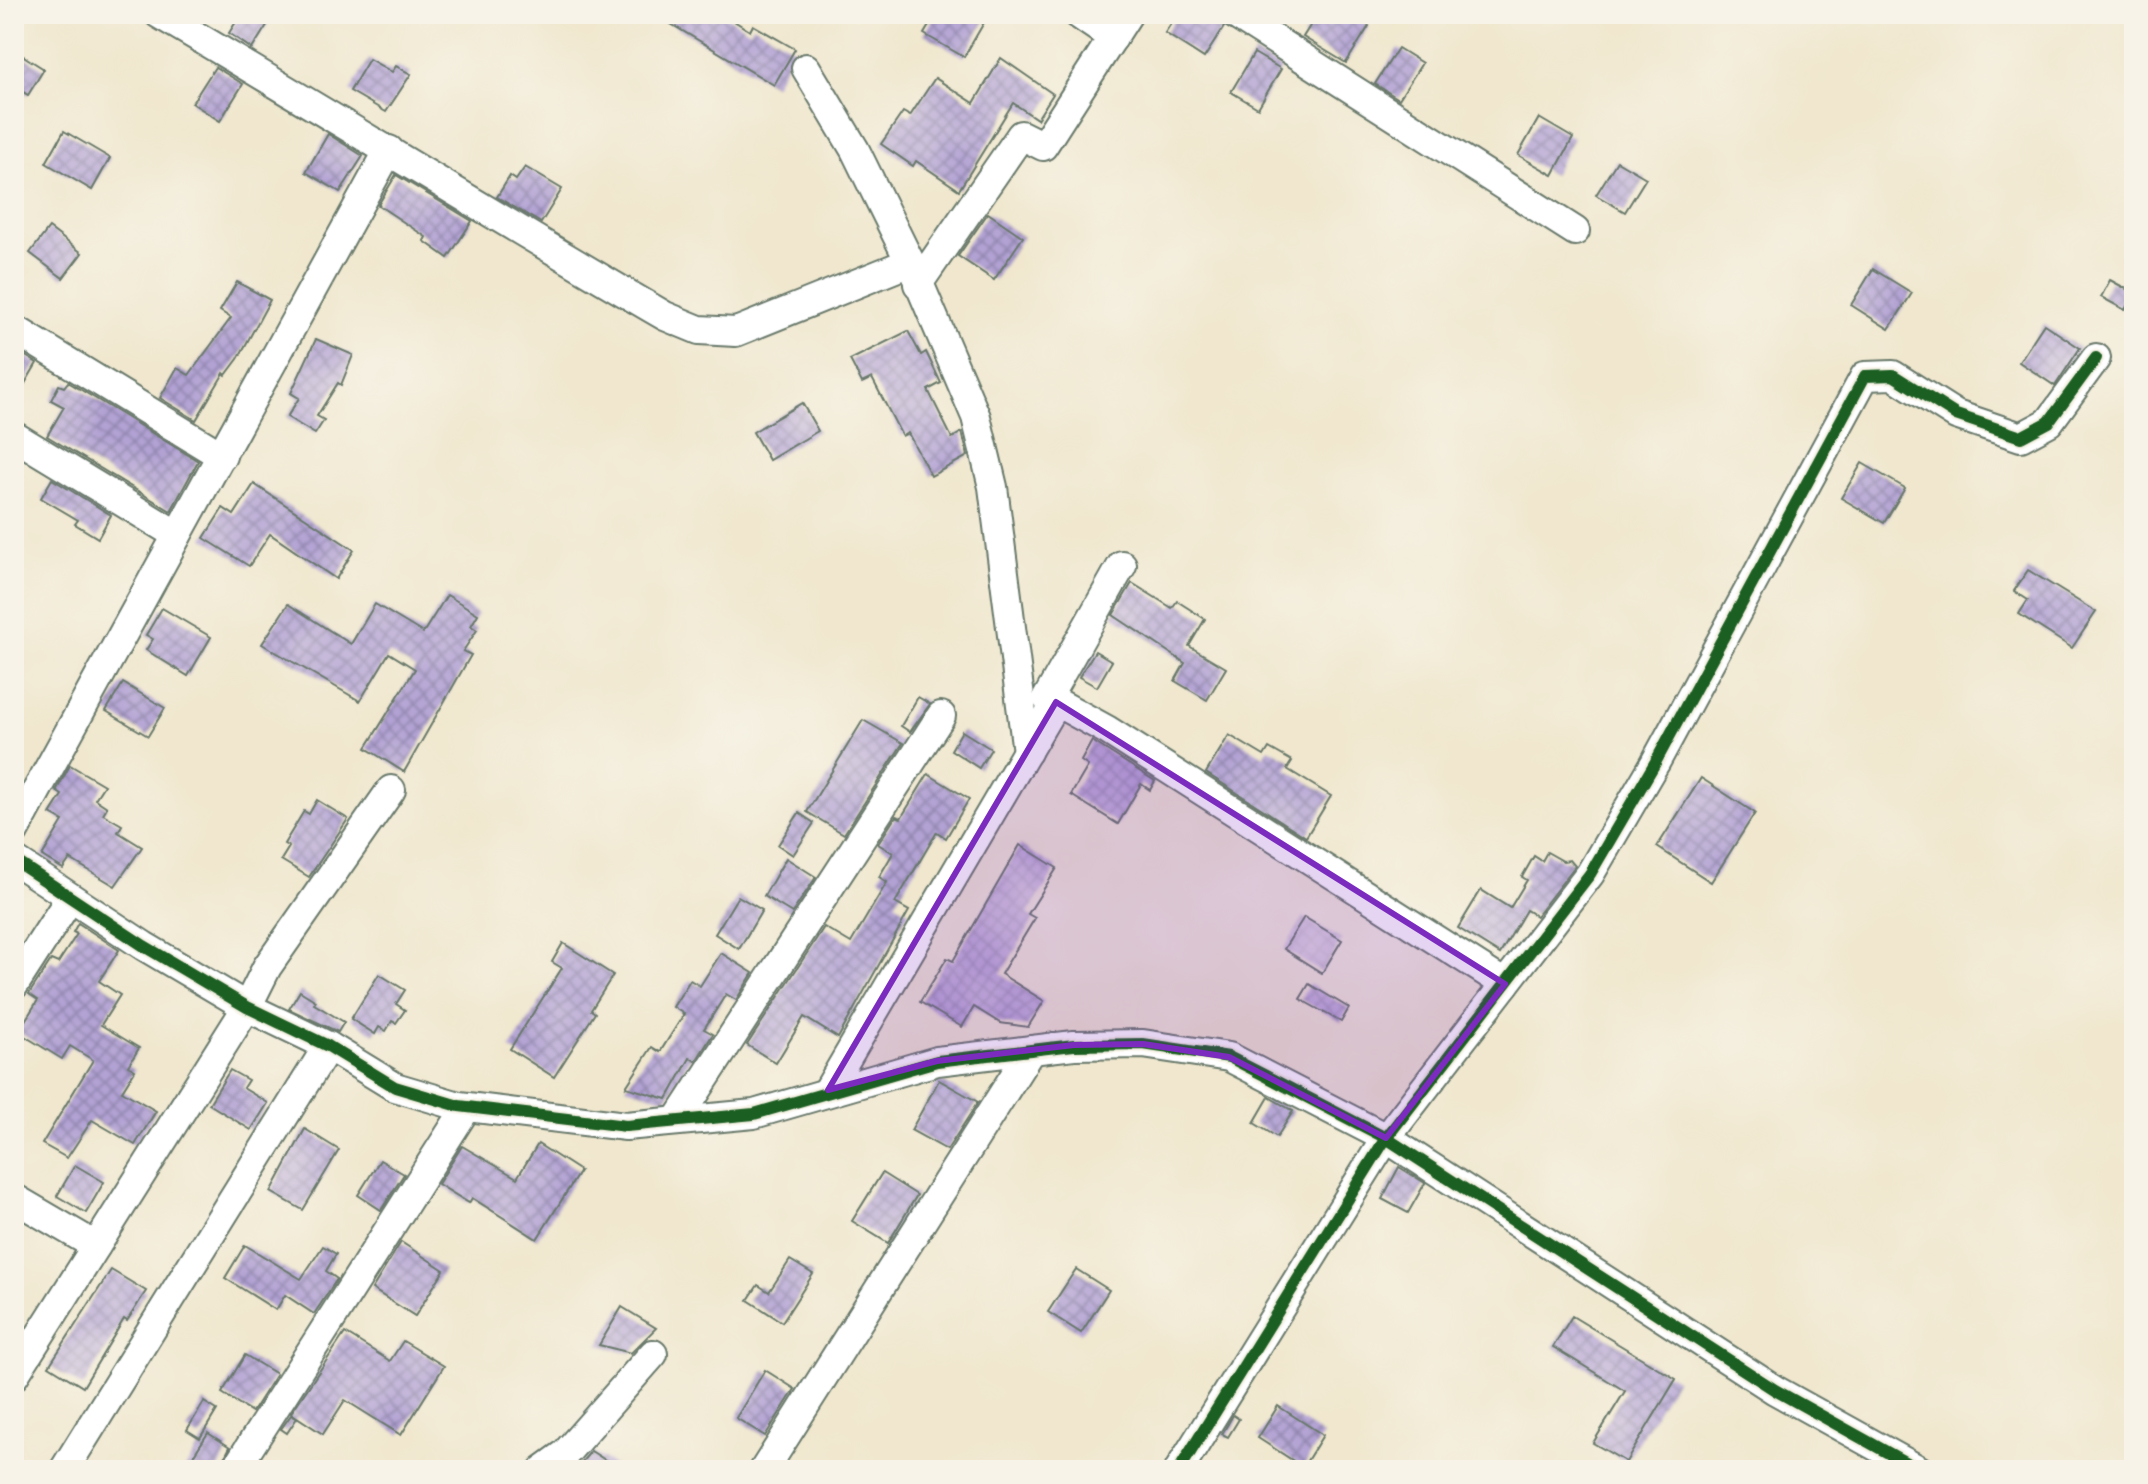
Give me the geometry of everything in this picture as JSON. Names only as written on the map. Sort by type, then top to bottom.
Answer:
[{"type":"street","points":[[159,14],[389,150],[447,190],[665,316],[699,330],[736,332],[914,273],[1021,135],[1043,146],[1128,14]]},
{"type":"street","points":[[1078,14],[1113,38]]},
{"type":"street","points":[[1234,14],[1575,231]]},
{"type":"street","points":[[806,68],[855,150],[914,273],[976,417],[993,487],[1027,752]]},
{"type":"street","points":[[14,832],[389,150]]},
{"type":"street","points":[[14,329],[222,456]]},
{"type":"street","points":[[1179,1470],[1386,1138],[1590,874],[1655,763],[1865,376],[1893,375],[1956,415],[2021,437],[2049,422],[2096,358]]},
{"type":"street","points":[[14,436],[177,535]]},
{"type":"street","points":[[1122,565],[1047,698],[1107,730],[1505,984]]},
{"type":"street","points":[[828,1090],[1056,702]]},
{"type":"street","points":[[677,1121],[941,716]]},
{"type":"street","points":[[14,1376],[247,1007],[267,967],[391,790]]},
{"type":"street","points":[[14,860],[247,1007],[328,1046],[395,1087],[467,1107],[626,1126],[754,1114],[828,1090],[937,1061],[1074,1045],[1143,1044],[1229,1057],[1386,1138],[1775,1390],[1919,1470]]},
{"type":"street","points":[[14,985],[70,898]]},
{"type":"street","points":[[64,1470],[328,1046]]},
{"type":"street","points":[[764,1470],[1031,1050]]},
{"type":"street","points":[[235,1470],[467,1107]]},
{"type":"street","points":[[14,1198],[96,1246]]},
{"type":"street","points":[[543,1470],[565,1454],[653,1354]]},
{"type":"highlighted area","points":[[1056,702],[1505,984],[1386,1138],[1229,1057],[1143,1044],[1074,1045],[937,1061],[828,1090]]},
{"type":"building","points":[[241,14],[274,14],[252,49],[229,33]]},
{"type":"building","points":[[654,14],[723,14],[750,31],[753,25],[795,49],[774,85]]},
{"type":"building","points":[[936,14],[989,14],[964,57],[924,34]]},
{"type":"building","points":[[1177,14],[1217,14],[1224,27],[1204,58],[1165,33]]},
{"type":"building","points":[[1327,14],[1350,14],[1369,26],[1346,63],[1303,37],[1315,18],[1322,22]]},
{"type":"building","points":[[1398,48],[1422,63],[1399,99],[1375,84]]},
{"type":"building","points":[[14,50],[44,69],[28,95],[14,86]]},
{"type":"building","points":[[1254,53],[1281,69],[1258,108],[1231,92]]},
{"type":"building","points":[[1001,58],[1053,94],[1037,119],[1013,103],[959,190],[916,161],[913,166],[881,144],[903,112],[910,116],[935,78],[974,103]]},
{"type":"building","points":[[369,59],[392,72],[396,66],[411,74],[386,112],[350,91]]},
{"type":"building","points":[[215,67],[243,84],[220,121],[192,103]]},
{"type":"building","points":[[1539,118],[1573,138],[1553,175],[1518,155]]},
{"type":"building","points":[[64,131],[110,158],[92,190],[46,163]]},
{"type":"building","points":[[328,134],[363,156],[340,192],[306,172]]},
{"type":"building","points":[[1617,161],[1646,178],[1625,212],[1596,195]]},
{"type":"building","points":[[525,167],[562,189],[541,223],[497,197],[510,176],[516,180]]},
{"type":"building","points":[[396,175],[472,221],[448,258],[424,241],[426,237],[378,205]]},
{"type":"building","points":[[988,213],[1023,237],[994,280],[958,256]]},
{"type":"building","points":[[49,228],[82,253],[63,278],[30,253]]},
{"type":"building","points":[[1873,269],[1912,293],[1889,329],[1851,305]]},
{"type":"building","points":[[2110,280],[2134,293],[2125,310],[2101,297]]},
{"type":"building","points":[[237,282],[270,300],[238,359],[226,375],[224,373],[196,420],[160,398],[177,368],[189,375],[231,318],[220,311]]},
{"type":"building","points":[[2044,324],[2080,348],[2055,386],[2019,362]]},
{"type":"building","points":[[908,331],[921,355],[926,352],[941,383],[928,390],[952,438],[962,432],[968,456],[931,476],[908,433],[902,436],[872,378],[862,383],[850,360]]},
{"type":"building","points":[[316,339],[353,355],[341,385],[338,383],[317,416],[324,420],[315,434],[287,417],[299,398],[291,393]]},
{"type":"building","points":[[14,349],[37,363],[14,402]]},
{"type":"building","points":[[68,382],[198,461],[171,511],[47,436],[64,407],[51,400],[59,385],[64,387]]},
{"type":"building","points":[[802,403],[818,431],[769,460],[753,432]]},
{"type":"building","points":[[1862,463],[1905,488],[1884,523],[1841,498]]},
{"type":"building","points":[[52,479],[111,515],[98,538],[75,524],[78,520],[41,498]]},
{"type":"building","points":[[254,484],[354,550],[336,579],[270,534],[249,566],[204,538],[223,508],[234,515]]},
{"type":"building","points":[[2028,570],[2096,612],[2072,648],[2019,614],[2028,600],[2014,591]]},
{"type":"building","points":[[1132,583],[1172,608],[1177,601],[1205,619],[1189,646],[1226,668],[1207,700],[1175,681],[1185,663],[1113,615]]},
{"type":"building","points":[[447,595],[478,614],[471,626],[477,630],[463,651],[471,655],[404,772],[366,748],[415,669],[389,653],[360,701],[262,644],[288,604],[351,644],[375,604],[423,633]]},
{"type":"building","points":[[162,608],[211,637],[188,676],[146,650],[153,639],[146,635]]},
{"type":"building","points":[[1095,651],[1112,661],[1097,687],[1079,677]]},
{"type":"building","points":[[123,683],[165,708],[148,736],[106,711]]},
{"type":"building","points":[[918,697],[930,704],[910,732],[901,726]]},
{"type":"building","points":[[863,720],[903,743],[844,834],[807,812]]},
{"type":"building","points":[[962,731],[991,749],[979,768],[951,750]]},
{"type":"building","points":[[1229,735],[1264,756],[1269,748],[1292,761],[1287,769],[1331,796],[1306,837],[1206,773]]},
{"type":"building","points":[[1092,741],[1155,781],[1150,790],[1141,784],[1118,824],[1071,795],[1088,766],[1081,761]]},
{"type":"building","points":[[70,765],[104,785],[95,799],[107,807],[103,814],[122,825],[118,832],[142,847],[115,886],[70,859],[63,869],[42,856],[63,821],[50,814],[62,795],[56,791]]},
{"type":"building","points":[[928,774],[969,799],[946,838],[937,832],[895,903],[909,911],[838,1038],[804,1017],[776,1063],[747,1045],[824,927],[851,943],[887,882],[879,877],[893,853],[878,844],[896,816],[901,818]]},
{"type":"building","points":[[1701,778],[1755,813],[1711,882],[1657,847]]},
{"type":"building","points":[[317,800],[348,819],[309,877],[281,860],[289,847],[284,844],[304,811],[309,814]]},
{"type":"building","points":[[799,813],[814,823],[793,855],[778,845]]},
{"type":"building","points":[[1020,845],[1057,868],[1028,914],[1035,918],[1001,974],[1044,1001],[1028,1027],[1000,1023],[974,1007],[962,1027],[920,1002],[947,958],[953,961]]},
{"type":"building","points":[[1547,852],[1563,861],[1570,860],[1575,866],[1536,916],[1526,910],[1500,954],[1458,928],[1481,890],[1510,908],[1527,880],[1522,877],[1534,856],[1542,861]]},
{"type":"building","points":[[786,858],[816,877],[792,913],[764,896]]},
{"type":"building","points":[[738,896],[762,910],[739,949],[715,934]]},
{"type":"building","points":[[1304,917],[1342,940],[1322,973],[1284,949]]},
{"type":"building","points":[[78,923],[119,950],[99,981],[120,995],[101,1025],[139,1048],[128,1066],[135,1070],[122,1091],[156,1111],[135,1145],[92,1120],[67,1158],[42,1144],[93,1060],[70,1046],[62,1059],[18,1032],[38,1000],[29,994],[51,960],[58,963],[77,934],[73,932]]},
{"type":"building","points":[[563,943],[613,975],[591,1010],[595,1013],[554,1077],[510,1049],[562,968],[552,962]]},
{"type":"building","points":[[721,953],[753,973],[736,1000],[726,994],[704,1029],[713,1034],[696,1061],[690,1058],[667,1099],[626,1087],[652,1047],[660,1052],[684,1014],[673,1007],[690,980],[700,986]]},
{"type":"building","points":[[379,974],[405,990],[396,1004],[405,1010],[386,1031],[379,1027],[375,1034],[351,1019]]},
{"type":"building","points":[[1309,984],[1349,1008],[1341,1022],[1300,999]]},
{"type":"building","points":[[300,991],[316,1001],[314,1004],[344,1022],[338,1032],[289,1009]]},
{"type":"building","points":[[230,1070],[248,1080],[243,1088],[268,1103],[251,1130],[209,1104]]},
{"type":"building","points":[[939,1080],[978,1102],[947,1150],[911,1130]]},
{"type":"building","points":[[1269,1097],[1293,1111],[1277,1137],[1254,1123]]},
{"type":"building","points":[[305,1129],[339,1150],[303,1210],[271,1192]]},
{"type":"building","points":[[538,1144],[580,1171],[537,1239],[472,1198],[469,1203],[438,1184],[462,1146],[517,1178]]},
{"type":"building","points":[[380,1160],[404,1174],[381,1210],[358,1195]]},
{"type":"building","points":[[75,1165],[104,1182],[86,1213],[57,1196]]},
{"type":"building","points":[[1399,1167],[1425,1183],[1408,1213],[1382,1199]]},
{"type":"building","points":[[882,1173],[917,1195],[888,1243],[852,1221]]},
{"type":"building","points":[[401,1242],[444,1270],[415,1316],[372,1289]]},
{"type":"building","points":[[245,1245],[301,1279],[323,1246],[336,1254],[326,1271],[337,1279],[314,1314],[285,1295],[276,1310],[225,1278]]},
{"type":"building","points":[[790,1260],[813,1274],[782,1322],[748,1300],[758,1285],[769,1292]]},
{"type":"building","points":[[1076,1269],[1109,1290],[1081,1333],[1048,1312]]},
{"type":"building","points":[[111,1270],[146,1291],[127,1321],[124,1319],[83,1387],[49,1366]]},
{"type":"building","points":[[622,1307],[656,1328],[631,1353],[599,1345]]},
{"type":"building","points":[[1572,1316],[1676,1379],[1626,1462],[1593,1443],[1625,1391],[1553,1347]]},
{"type":"building","points":[[345,1333],[390,1361],[403,1341],[444,1366],[401,1435],[345,1400],[323,1434],[291,1413]]},
{"type":"building","points":[[245,1355],[276,1374],[252,1412],[222,1393]]},
{"type":"building","points":[[765,1370],[795,1389],[765,1436],[736,1418]]},
{"type":"building","points":[[204,1402],[217,1410],[200,1438],[187,1430]]},
{"type":"building","points":[[1278,1406],[1323,1435],[1303,1467],[1258,1438]]},
{"type":"building","points":[[291,1415],[297,1418],[287,1433],[281,1429]]},
{"type":"building","points":[[1233,1415],[1239,1419],[1228,1437],[1222,1434]]},
{"type":"building","points":[[208,1433],[230,1447],[218,1470],[184,1470]]},
{"type":"building","points":[[591,1451],[621,1470],[575,1470]]},
{"type":"cycle path","points":[[1179,1470],[1386,1138],[1590,874],[1655,763],[1865,376],[1893,375],[1956,415],[2021,437],[2049,422],[2096,358]]},
{"type":"cycle path","points":[[14,860],[144,946],[247,1007],[328,1046],[395,1087],[459,1106],[626,1126],[754,1114],[937,1061],[1074,1045],[1143,1044],[1229,1057],[1386,1138],[1775,1390],[1919,1470]]}]
